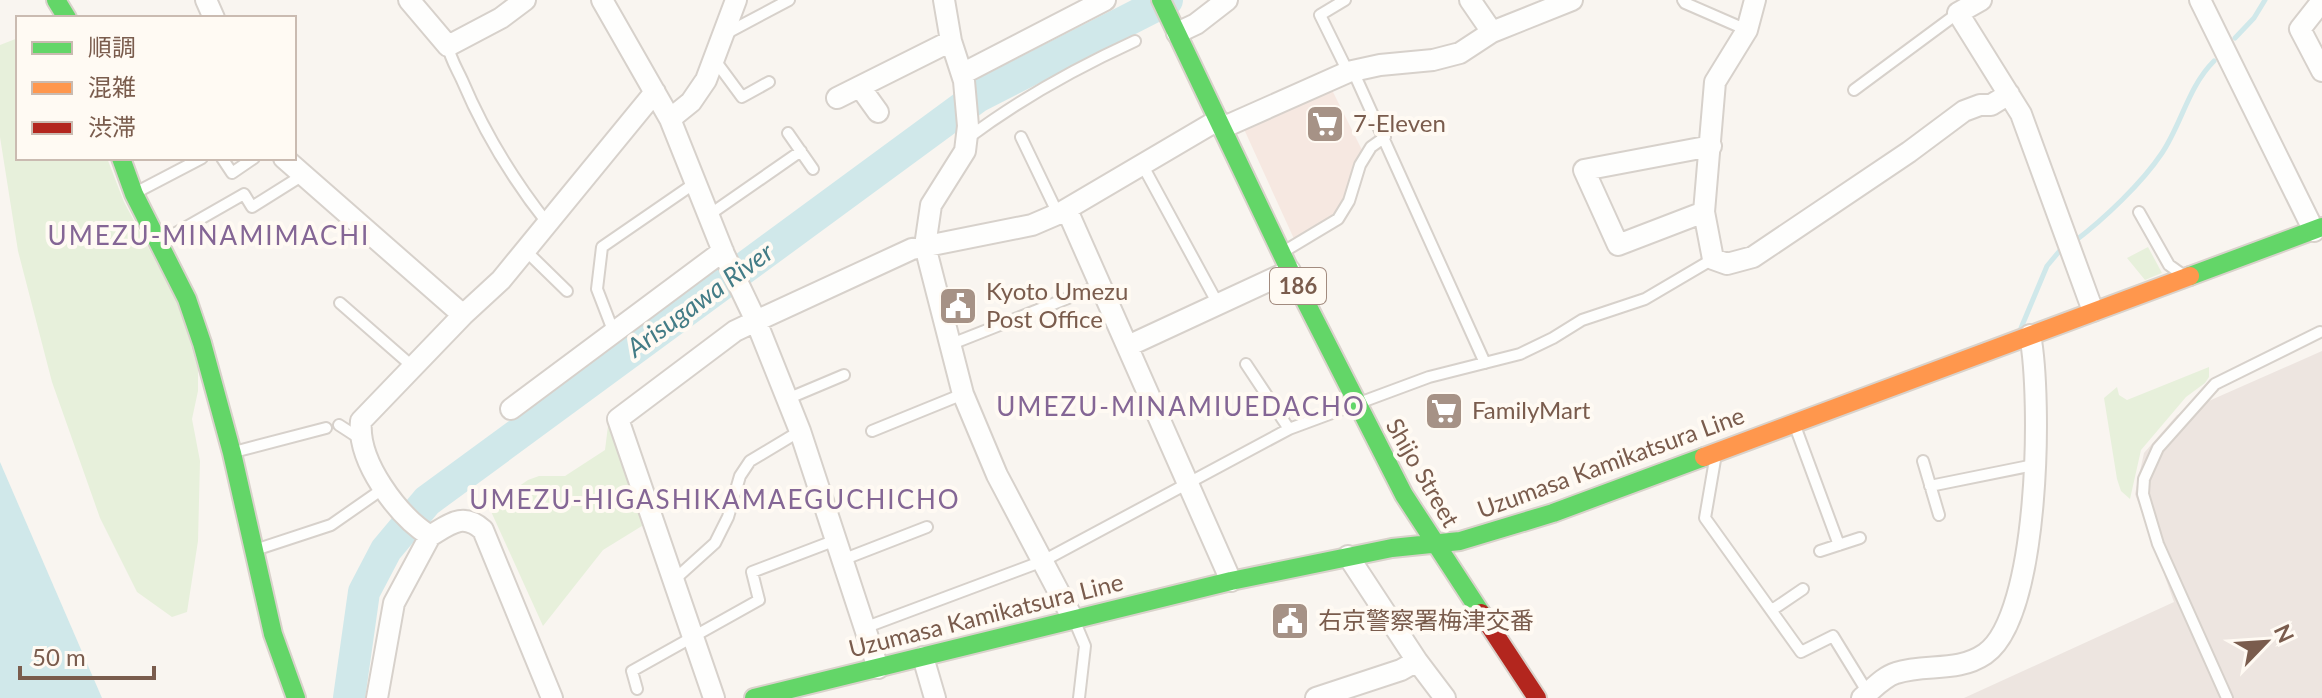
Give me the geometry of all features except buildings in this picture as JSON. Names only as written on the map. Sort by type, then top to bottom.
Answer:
[{"type":"main road","name":"Shijo Street","points":[[1161,0],[1286,262],[1404,495],[1537,698]]},
{"type":"main road","points":[[122,160],[134,194],[187,299],[232,453],[273,634],[296,698]]},
{"type":"main road","name":"Uzumasa Kamikatsura Line","points":[[754,698],[1231,581],[1392,548],[1460,541],[1553,513],[2318,229]]},
{"type":"street","points":[[409,0],[448,46],[501,18],[525,0]]},
{"type":"street","points":[[602,0],[670,119],[724,252],[756,321],[800,431],[878,668]]},
{"type":"street","points":[[670,119],[691,102],[706,80],[736,0]]},
{"type":"street","points":[[944,0],[951,41],[963,78],[967,133],[965,151],[931,205],[925,246],[963,394],[997,475],[1073,619]]},
{"type":"street","points":[[963,78],[1105,0]]},
{"type":"street","points":[[1174,27],[1196,24],[1227,0]]},
{"type":"street","points":[[1470,0],[1492,32]]},
{"type":"street","points":[[714,698],[618,419],[735,331],[912,249],[1032,225],[1062,212],[1220,124],[1350,72],[1460,53],[1492,32],[1572,0]]},
{"type":"street","points":[[1755,0],[1747,30],[1715,82],[1704,212],[1713,259],[1727,264],[1753,257],[1909,152],[1964,111],[1991,105],[2009,94]]},
{"type":"street","points":[[1981,0],[1958,13],[2009,94],[2036,151],[2093,311]]},
{"type":"street","points":[[2200,0],[2318,229]]},
{"type":"street","points":[[2322,1],[2300,29],[2322,71]]},
{"type":"street","points":[[837,98],[951,41]]},
{"type":"street","points":[[860,87],[878,112]]},
{"type":"street","points":[[425,533],[398,509],[384,488],[359,438],[361,421],[412,366],[501,280],[655,92]]},
{"type":"street","points":[[1704,212],[1618,245],[1584,170],[1711,146]]},
{"type":"street","points":[[286,160],[463,315]]},
{"type":"street","points":[[1062,212],[1101,285],[1231,581]]},
{"type":"street","points":[[511,409],[724,252]]},
{"type":"street","points":[[1128,346],[1218,304],[1286,262]]},
{"type":"street","points":[[1865,695],[1896,672],[1970,663],[1987,653],[2006,629],[2024,566],[2031,522],[2034,358],[2030,335]]},
{"type":"street","points":[[377,698],[394,603],[425,533],[464,520],[474,522],[483,530],[552,698]]},
{"type":"street","points":[[1348,556],[1445,698]]},
{"type":"street","points":[[923,657],[935,698]]},
{"type":"street","points":[[1316,698],[1401,670],[1417,661]]},
{"type":"lane","points":[[724,34],[789,0]]},
{"type":"lane","points":[[1345,0],[1320,15],[1385,137],[1485,363]]},
{"type":"lane","points":[[1683,0],[1747,30]]},
{"type":"lane","points":[[1854,90],[1958,13]]},
{"type":"lane","points":[[967,133],[1076,68],[1135,41]]},
{"type":"lane","points":[[448,46],[473,107],[499,154],[522,192],[549,225]]},
{"type":"lane","points":[[714,59],[742,97],[769,82]]},
{"type":"lane","points":[[788,133],[813,169]]},
{"type":"lane","points":[[1021,137],[1062,212]]},
{"type":"lane","points":[[1286,262],[1338,219],[1349,201],[1360,165],[1371,147],[1385,137]]},
{"type":"lane","points":[[709,215],[801,151]]},
{"type":"lane","points":[[134,194],[198,160]]},
{"type":"lane","points":[[223,160],[232,173],[251,160]]},
{"type":"lane","points":[[1143,166],[1218,304]]},
{"type":"lane","points":[[159,243],[244,194],[252,207],[303,175]]},
{"type":"lane","points":[[614,333],[597,289],[602,247],[695,183]]},
{"type":"lane","points":[[2139,212],[2169,265],[2185,276]]},
{"type":"lane","points":[[525,250],[567,291]]},
{"type":"lane","points":[[864,628],[1043,561],[1289,429],[1429,377],[1520,354],[1582,320],[1645,299],[1713,259]]},
{"type":"lane","points":[[949,345],[1101,285]]},
{"type":"lane","points":[[340,303],[412,366]]},
{"type":"lane","points":[[2227,698],[2158,544],[2143,494],[2144,479],[2158,448],[2215,384],[2320,332]]},
{"type":"lane","points":[[1246,364],[1289,429]]},
{"type":"lane","points":[[787,399],[844,375]]},
{"type":"lane","points":[[872,431],[963,394]]},
{"type":"lane","points":[[1794,422],[1839,545]]},
{"type":"lane","points":[[339,425],[359,438]]},
{"type":"lane","points":[[232,453],[326,428]]},
{"type":"lane","points":[[674,580],[715,543],[728,517],[740,476],[750,461],[800,431]]},
{"type":"lane","points":[[1716,452],[1705,518],[1801,652],[1833,636],[1865,695]]},
{"type":"lane","points":[[1923,461],[1939,515]]},
{"type":"lane","points":[[1930,486],[2034,465]]},
{"type":"lane","points":[[253,551],[331,525],[384,488]]},
{"type":"lane","points":[[842,560],[927,527]]},
{"type":"lane","points":[[1820,551],[1860,538]]},
{"type":"lane","points":[[637,689],[632,671],[759,600],[752,572],[836,540]]},
{"type":"lane","points":[[1772,610],[1803,589]]},
{"type":"lane","points":[[1073,619],[1085,646],[1079,698]]},
{"type":"shaded area","points":[[1330,86],[1364,154],[1352,168],[1346,198],[1331,220],[1295,241],[1243,127]]},
{"type":"shaded area","points":[[2322,351],[2322,698],[1964,698],[2174,602],[2135,494],[2144,453],[2177,415]]},
{"type":"green space","points":[[16,39],[16,160],[108,160],[124,202],[180,307],[198,370],[198,391],[192,419],[200,461],[198,541],[187,612],[172,617],[137,592],[100,518],[52,382],[18,251],[0,137],[0,45]]},
{"type":"green space","points":[[2148,247],[2162,273],[2145,280],[2127,258]]},
{"type":"green space","points":[[2209,367],[2209,377],[2205,383],[2186,397],[2141,450],[2130,499],[2121,491],[2117,479],[2104,398],[2117,387],[2119,395],[2127,400]]},
{"type":"green space","points":[[609,418],[650,521],[603,550],[543,626],[489,507],[528,480],[539,476],[565,476],[605,450]]},
{"type":"water","points":[[0,462],[102,698],[0,698]]},
{"type":"waterway","name":"Arisugawa River","points":[[349,698],[364,592],[386,550],[427,501],[977,97],[1167,0]]},
{"type":"waterway","points":[[2235,38],[2254,18],[2265,0]]},
{"type":"waterway","points":[[2075,241],[2122,200],[2154,164],[2169,142],[2191,94],[2214,61]]},
{"type":"waterway","points":[[2021,328],[2047,266],[2062,248]]},
{"type":"traffic: fast","points":[[56,0],[66,16]]},
{"type":"traffic: fast","points":[[1161,0],[1290,271],[1404,495],[1481,613]]},
{"type":"traffic: fast","points":[[122,160],[134,194],[187,299],[202,343],[232,453],[273,634],[296,698]]},
{"type":"traffic: fast","points":[[2190,276],[2322,227]]},
{"type":"traffic: fast","points":[[754,698],[1231,581],[1392,548],[1460,541],[1553,513],[1704,457]]},
{"type":"traffic: slow","points":[[1704,457],[2190,276]]},
{"type":"traffic: jam","points":[[1481,613],[1537,698]]},
{"type":"place","name":"7-Eleven","points":[[1325,124]]},
{"type":"place","name":"Kyoto Umezu Post Office","points":[[958,306]]},
{"type":"place","name":"FamilyMart","points":[[1444,411]]},
{"type":"place","name":"右京警察署梅津交番","points":[[1290,621]]},
{"type":"district","name":"UMEZU-MINAMIMACHI","points":[[209,236]]},
{"type":"district","name":"UMEZU-MINAMIUEDACHO","points":[[1181,407]]},
{"type":"district","name":"UMEZU-HIGASHIKAMAEGUCHICHO","points":[[715,500]]}]
